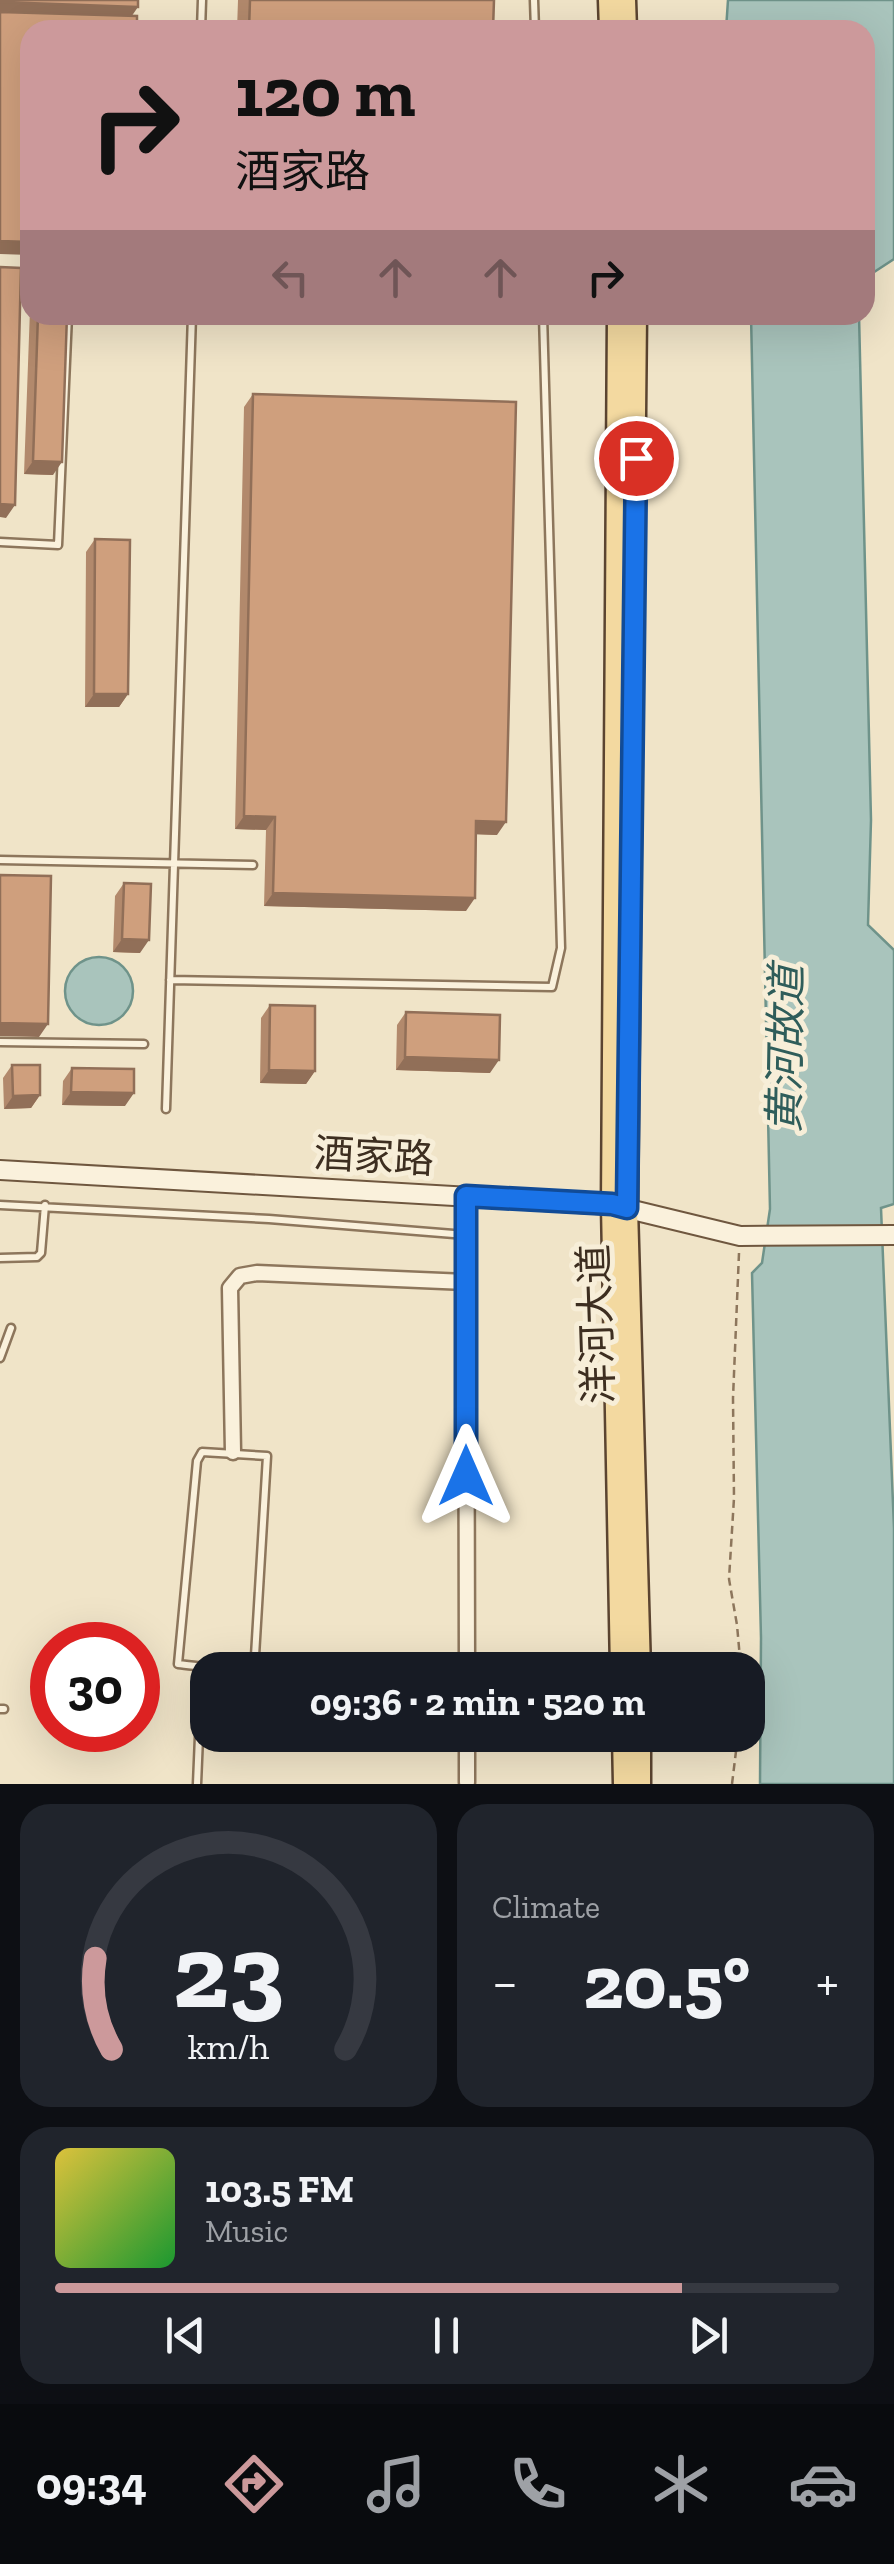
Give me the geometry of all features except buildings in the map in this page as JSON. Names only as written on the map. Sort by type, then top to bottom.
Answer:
[{"type":"main road","name":"洋河大道","points":[[618,325],[622,1652]]},
{"type":"main road","name":"洋河大道","points":[[636,325],[619,1206],[639,1652]]},
{"type":"main road","points":[[623,1752],[624,1784]]},
{"type":"main road","points":[[640,1752],[640,1784]]},
{"type":"street","name":"酒家路","points":[[0,1170],[619,1206],[740,1236],[894,1235]]},
{"type":"street","points":[[466,1196],[466,1652]]},
{"type":"street","points":[[233,1452],[230,1288],[240,1276],[257,1273],[466,1282]]},
{"type":"street","points":[[466,1752],[466,1782]]},
{"type":"lane","points":[[0,542],[58,545],[68,325]]},
{"type":"lane","points":[[166,1109],[192,325]]},
{"type":"lane","points":[[170,980],[552,987],[560,948],[543,325]]},
{"type":"lane","points":[[0,860],[254,865]]},
{"type":"lane","points":[[0,1042],[144,1044]]},
{"type":"lane","points":[[0,1205],[269,1218],[466,1236]]},
{"type":"lane","points":[[0,1258],[38,1257],[45,1205]]},
{"type":"lane","points":[[0,1358],[12,1328]]},
{"type":"lane","points":[[190,1665],[178,1664],[197,1461],[202,1452],[268,1456],[255,1652]]},
{"type":"lane","points":[[197,1784],[198,1752]]},
{"type":"path","points":[[740,1236],[729,1579],[740,1652]]},
{"type":"path","points":[[732,1784],[736,1752]]},
{"type":"water","points":[[728,0],[894,0],[894,259],[875,271],[875,20],[727,20]]},
{"type":"water","name":"黄河故道","points":[[751,325],[859,325],[871,820],[868,925],[894,950],[894,1204],[881,1208],[894,1528],[894,1784],[760,1784],[760,1752],[765,1752],[765,1652],[761,1652],[752,1273],[762,1263],[770,1209]]},
{"type":"water","points":[[99,957],[123,967],[133,991],[123,1015],[99,1025],[75,1015],[65,991],[75,967]]},
{"type":"route","points":[[466,1476],[466,1196],[627,1208],[636,458]]}]
